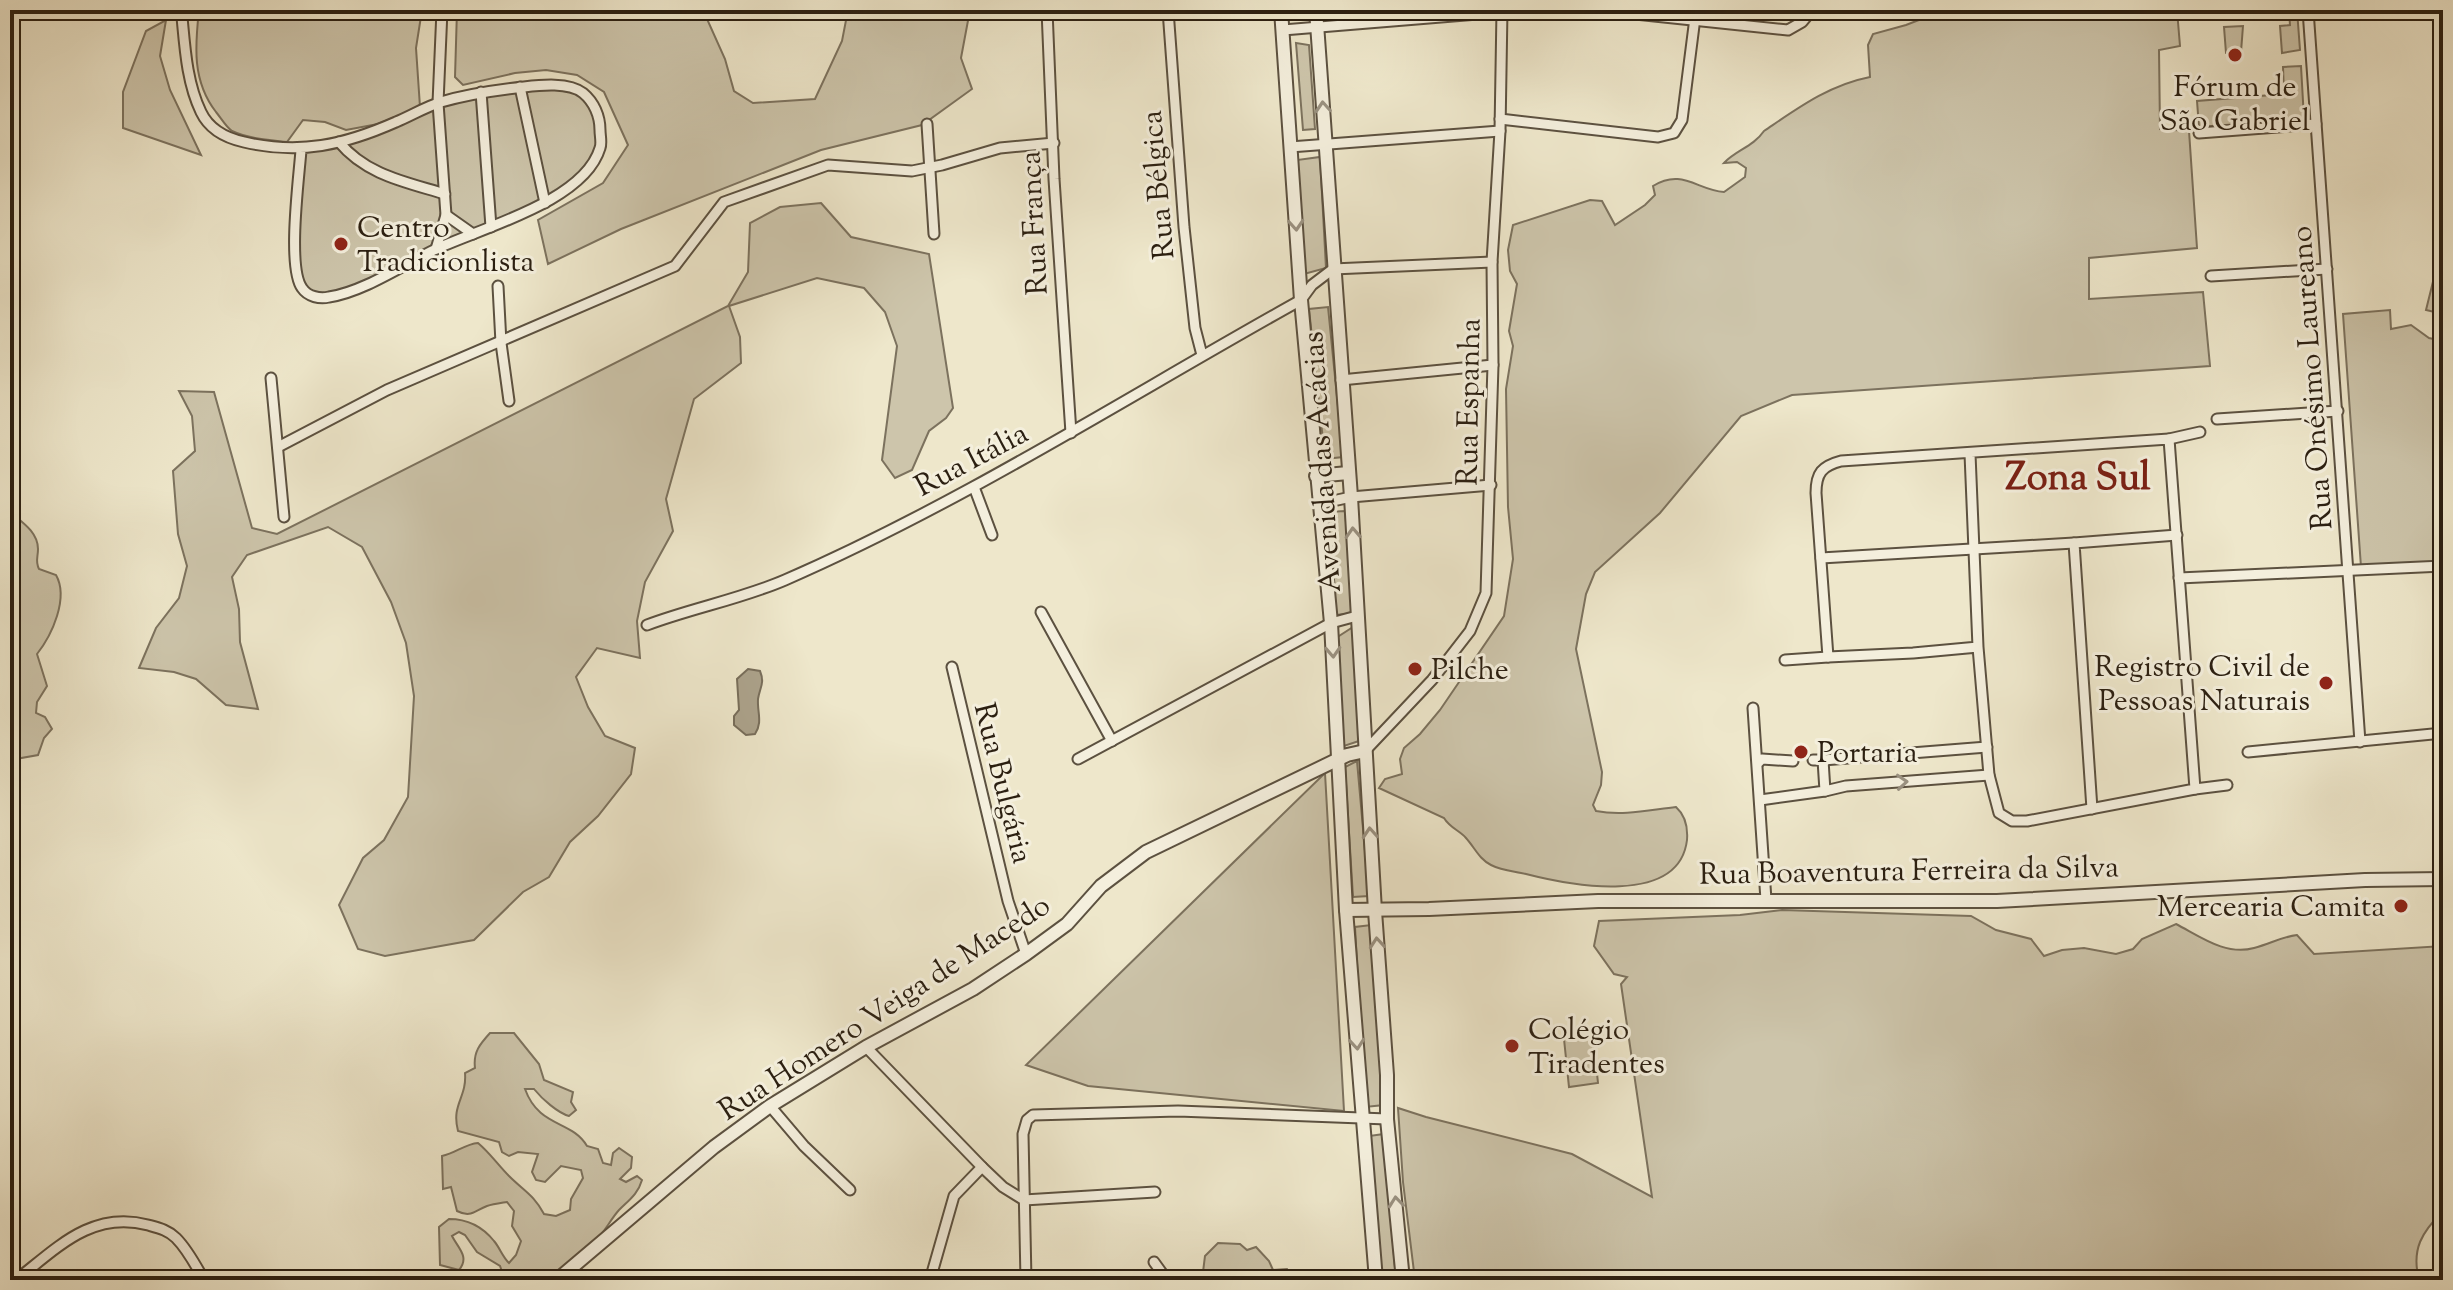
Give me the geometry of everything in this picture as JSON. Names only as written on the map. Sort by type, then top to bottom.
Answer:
[{"type":"street","points":[[185,10],[182,17],[187,69],[201,114],[213,129],[234,140],[301,150],[339,142],[394,124],[438,103],[481,92],[544,85],[580,90],[593,102],[600,122],[601,147],[588,172],[545,203],[436,249],[356,289],[328,298],[312,297],[302,288],[296,269],[301,150]]},
{"type":"street","points":[[436,249],[446,215],[438,103],[442,10]]},
{"type":"street","name":"Rua França","points":[[1047,10],[1071,433]]},
{"type":"street","name":"Rua Bélgica","points":[[1168,10],[1184,227],[1195,328],[1202,355]]},
{"type":"street","name":"Avenida das Acácias","points":[[1281,10],[1301,300],[1343,757],[1346,910],[1376,1280]]},
{"type":"street","name":"Avenida das Acácias","points":[[1316,10],[1351,497],[1387,1075],[1387,1119],[1403,1280]]},
{"type":"street","points":[[1597,10],[1696,15],[1788,30],[1802,22],[1812,10]]},
{"type":"street","name":"Rua Onésimo Laureano","points":[[2308,10],[2360,742]]},
{"type":"street","points":[[1283,30],[1431,14],[1502,11]]},
{"type":"street","name":"Rua Espanha","points":[[1365,751],[1432,680],[1470,631],[1486,593],[1491,485],[1492,262],[1500,131],[1502,11]]},
{"type":"street","points":[[1500,119],[1658,137],[1674,133],[1682,120],[1696,15]]},
{"type":"street","points":[[520,87],[545,203]]},
{"type":"street","points":[[481,92],[491,227]]},
{"type":"street","points":[[927,124],[934,234]]},
{"type":"street","points":[[2199,133],[2316,124]]},
{"type":"street","points":[[1290,147],[1500,131]]},
{"type":"street","points":[[339,142],[350,155],[373,170],[445,194]]},
{"type":"street","points":[[278,447],[387,390],[675,266],[724,202],[828,165],[889,171],[930,168],[1000,148],[1054,143]]},
{"type":"street","points":[[446,215],[473,234]]},
{"type":"street","points":[[1333,269],[1492,262]]},
{"type":"street","name":"Rua Itália","points":[[647,625],[784,580],[974,487],[1301,300],[1312,285],[1333,269]]},
{"type":"street","points":[[2211,276],[2327,269]]},
{"type":"street","points":[[498,286],[501,343],[509,401]]},
{"type":"street","points":[[1341,380],[1493,365]]},
{"type":"street","points":[[271,378],[284,517]]},
{"type":"street","points":[[2217,419],[2338,411]]},
{"type":"street","points":[[1828,657],[1816,477],[1830,464],[2169,439],[2200,432]]},
{"type":"street","points":[[2169,439],[2195,789]]},
{"type":"street","points":[[1970,454],[1978,647],[1989,775],[1999,813],[2012,821],[2027,821],[2227,785]]},
{"type":"street","points":[[1316,476],[1348,473]]},
{"type":"street","points":[[1319,504],[1351,497],[1491,485]]},
{"type":"street","points":[[974,487],[992,535]]},
{"type":"street","points":[[1821,558],[2177,535]]},
{"type":"street","points":[[2074,543],[2092,809]]},
{"type":"street","points":[[2179,578],[2443,566]]},
{"type":"street","points":[[1041,612],[1112,741]]},
{"type":"street","points":[[1078,759],[1331,623],[1357,616]]},
{"type":"street","points":[[1785,660],[1978,647]]},
{"type":"street","name":"Rua Bulgária","points":[[952,667],[1008,901],[1026,954]]},
{"type":"street","points":[[1753,708],[1766,900]]},
{"type":"street","points":[[2248,752],[2442,733],[2443,746]]},
{"type":"street","points":[[1825,791],[1818,760],[1987,747]]},
{"type":"street","name":"Rua Homero Veiga de Macedo","points":[[557,1280],[714,1147],[770,1106],[866,1047],[973,989],[1026,954],[1067,924],[1101,886],[1146,852],[1343,757],[1365,751]]},
{"type":"street","points":[[1759,762],[1762,759],[1793,761]]},
{"type":"street","points":[[1760,800],[1846,786],[1989,775]]},
{"type":"street","name":"Rua Boaventura Ferreira da Silva","points":[[1375,911],[1598,901],[2005,900],[2365,880],[2443,879]]},
{"type":"street","points":[[1346,910],[1375,911]]},
{"type":"street","points":[[866,1047],[982,1167],[1003,1187],[1024,1200],[1155,1192]]},
{"type":"street","points":[[770,1106],[804,1146],[850,1190]]},
{"type":"street","points":[[1026,1280],[1024,1125],[1033,1115],[1178,1111],[1387,1119]]},
{"type":"street","points":[[930,1280],[954,1196],[982,1167]]},
{"type":"street","points":[[16,1280],[66,1241],[92,1227],[114,1220],[164,1229],[176,1238],[204,1280]]},
{"type":"street","points":[[1154,1262],[1167,1280]]},
{"type":"shaded area","points":[[199,10],[422,10],[416,48],[420,107],[378,124],[346,130],[325,122],[303,120],[287,142],[232,131],[208,100],[199,76],[196,50]]},
{"type":"shaded area","points":[[457,10],[703,10],[725,59],[734,91],[753,103],[815,99],[842,41],[848,10],[970,10],[961,58],[972,89],[922,125],[821,150],[621,229],[548,264],[538,220],[603,183],[628,145],[604,92],[577,75],[546,70],[515,73],[463,85],[455,77]]},
{"type":"shaded area","points":[[2177,10],[2180,46],[2159,50],[2160,129],[2189,131],[2197,248],[2089,258],[2089,299],[2203,292],[2210,366],[1792,395],[1741,416],[1660,513],[1595,572],[1586,594],[1576,649],[1602,772],[1601,785],[1593,805],[1596,811],[1616,813],[1676,807],[1686,822],[1687,840],[1680,861],[1665,875],[1644,883],[1594,886],[1500,869],[1483,860],[1466,838],[1444,818],[1379,788],[1385,779],[1402,774],[1400,759],[1404,748],[1440,710],[1504,616],[1513,559],[1508,507],[1506,389],[1513,346],[1509,331],[1517,284],[1510,271],[1508,250],[1513,225],[1590,200],[1602,201],[1615,225],[1655,195],[1653,186],[1673,179],[1724,192],[1745,177],[1746,168],[1737,162],[1724,163],[1764,131],[1814,98],[1870,77],[1868,45],[1873,34],[1942,11]]},
{"type":"shaded area","points":[[2289,10],[2297,10],[2300,50],[2282,53],[2280,26],[2290,25]]},
{"type":"shaded area","points":[[166,20],[160,56],[170,90],[201,155],[123,128],[123,92],[146,31]]},
{"type":"shaded area","points":[[2243,26],[2241,52],[2226,53],[2224,27]]},
{"type":"shaded area","points":[[1296,43],[1309,45],[1315,129],[1303,130]]},
{"type":"shaded area","points":[[2301,66],[2304,119],[2199,127],[2197,101],[2284,94],[2283,67]]},
{"type":"shaded area","points":[[544,85],[580,90],[593,102],[601,147],[588,172],[545,203],[328,298],[302,288],[296,228],[301,150],[339,142],[438,103]]},
{"type":"shaded area","points":[[1320,157],[1326,268],[1304,274],[1297,160]]},
{"type":"shaded area","points":[[821,203],[851,237],[929,254],[953,408],[929,431],[912,470],[895,478],[882,460],[897,346],[885,312],[864,288],[817,278],[729,306],[740,337],[741,363],[694,399],[666,499],[673,531],[645,582],[637,621],[640,658],[597,648],[576,677],[588,707],[605,736],[635,748],[631,774],[598,816],[570,842],[549,877],[523,892],[474,940],[385,956],[358,949],[339,905],[363,858],[384,840],[408,797],[414,696],[406,643],[391,602],[362,547],[328,527],[247,555],[232,577],[239,609],[240,642],[258,709],[226,705],[196,679],[174,672],[139,668],[156,628],[179,598],[187,566],[178,534],[173,471],[195,451],[192,416],[179,391],[214,392],[252,528],[277,534],[728,306],[748,272],[750,223],[780,207]]},
{"type":"shaded area","points":[[2443,241],[2443,314],[2426,310]]},
{"type":"shaded area","points":[[1328,307],[1343,457],[1325,459],[1309,309]]},
{"type":"shaded area","points":[[2390,310],[2391,329],[2411,325],[2429,338],[2443,341],[2443,562],[2361,567],[2343,314]]},
{"type":"shaded area","points":[[1345,511],[1354,613],[1336,615],[1328,512]]},
{"type":"shaded area","points":[[10,512],[32,532],[37,543],[39,569],[56,575],[61,594],[53,627],[37,654],[47,686],[37,702],[36,713],[45,717],[52,729],[44,738],[38,755],[10,760]]},
{"type":"shaded area","points":[[1353,627],[1359,741],[1344,746],[1336,638]]},
{"type":"shaded area","points":[[748,669],[760,671],[762,682],[758,699],[759,725],[755,734],[746,735],[734,725],[734,716],[739,710],[737,679]]},
{"type":"shaded area","points":[[1357,761],[1369,896],[1353,897],[1345,767]]},
{"type":"shaded area","points":[[1325,773],[1344,1111],[1088,1086],[1026,1065]]},
{"type":"shaded area","points":[[1782,910],[1971,916],[1996,930],[2031,939],[2044,956],[2084,948],[2116,954],[2133,949],[2142,939],[2176,924],[2214,944],[2244,950],[2297,935],[2314,954],[2443,946],[2443,1211],[2420,1242],[2416,1259],[2419,1280],[1415,1280],[1398,1108],[1572,1154],[1652,1197],[1621,984],[1627,977],[1614,974],[1594,946],[1599,921],[1740,915]]},
{"type":"shaded area","points":[[1371,925],[1384,1105],[1365,1107],[1355,927]]},
{"type":"shaded area","points":[[490,1033],[514,1033],[539,1064],[544,1080],[573,1092],[571,1102],[576,1110],[569,1116],[550,1105],[534,1089],[525,1089],[538,1111],[573,1132],[587,1146],[598,1149],[603,1163],[611,1165],[613,1153],[619,1148],[632,1157],[631,1168],[620,1179],[626,1182],[637,1176],[642,1180],[636,1193],[599,1237],[551,1280],[505,1280],[500,1266],[477,1252],[465,1235],[459,1232],[452,1236],[462,1253],[462,1265],[459,1270],[440,1265],[439,1227],[449,1219],[479,1227],[509,1263],[521,1241],[512,1226],[514,1211],[507,1202],[469,1214],[457,1211],[451,1187],[443,1189],[442,1156],[478,1143],[544,1214],[556,1216],[570,1210],[571,1199],[583,1178],[581,1170],[561,1166],[545,1182],[536,1180],[532,1172],[538,1154],[518,1152],[509,1156],[502,1152],[499,1142],[458,1131],[456,1114],[464,1089],[465,1073],[475,1068],[478,1049]]},
{"type":"shaded area","points":[[1593,1036],[1598,1083],[1569,1087],[1564,1039]]},
{"type":"shaded area","points":[[1384,1134],[1396,1280],[1381,1280],[1369,1136]]},
{"type":"shaded area","points":[[1218,1243],[1240,1244],[1247,1250],[1256,1247],[1273,1270],[1287,1269],[1294,1280],[1202,1280],[1205,1256]]},
{"type":"place","name":"Fórum de São Gabriel","points":[[2235,55]]},
{"type":"place","name":"Centro Tradicionlista","points":[[341,244]]},
{"type":"place","name":"Pilche","points":[[1415,669]]},
{"type":"place","name":"Registro Civil de Pessoas Naturais","points":[[2326,683]]},
{"type":"place","name":"Portaria","points":[[1801,752]]},
{"type":"place","name":"Mercearia Camita","points":[[2401,906]]},
{"type":"place","name":"Colégio Tiradentes","points":[[1512,1046]]},
{"type":"district","name":"Zona Sul","points":[[2078,476]]}]
